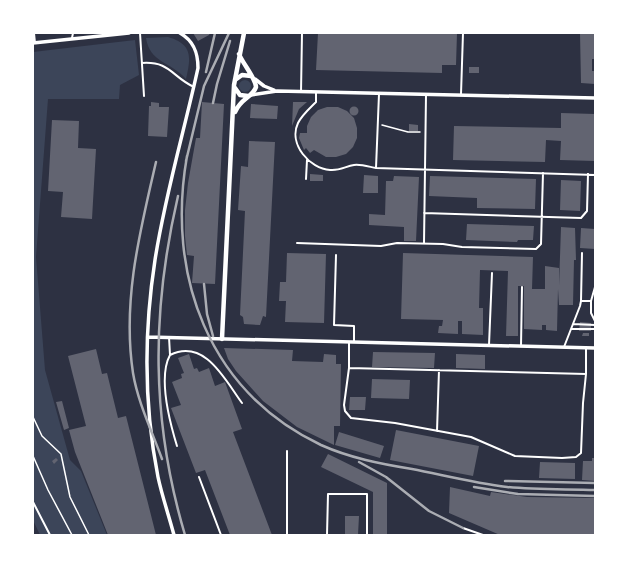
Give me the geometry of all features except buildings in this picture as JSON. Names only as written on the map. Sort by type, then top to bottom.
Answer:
[{"type":"street","points":[[34,43],[73,35],[129,33]]},
{"type":"street","points":[[174,535],[159,478],[154,448],[149,402],[148,337],[150,298],[159,240],[198,68],[197,55],[190,40],[180,33]]},
{"type":"street","points":[[222,339],[234,114],[234,85],[244,33]]},
{"type":"street","points":[[239,54],[244,67],[253,78],[264,86],[277,91]]},
{"type":"street","points":[[253,78],[242,75],[236,79],[234,85],[238,94],[250,95],[277,91],[595,98]]},
{"type":"street","points":[[234,114],[239,103],[250,95],[256,87],[253,78]]},
{"type":"street","points":[[148,337],[595,348]]},
{"type":"lane","points":[[34,33],[34,43]]},
{"type":"lane","points":[[140,33],[144,96]]},
{"type":"lane","points":[[301,92],[302,33]]},
{"type":"lane","points":[[461,96],[463,33]]},
{"type":"lane","points":[[142,63],[162,64],[171,69],[184,82],[194,87]]},
{"type":"lane","points":[[316,92],[316,102],[304,114],[297,127],[296,138],[300,149],[307,159],[314,165],[330,170],[338,170],[354,165],[376,168],[425,170],[595,174]]},
{"type":"lane","points":[[376,168],[379,94]]},
{"type":"lane","points":[[424,243],[426,95]]},
{"type":"lane","points":[[306,179],[307,159]]},
{"type":"lane","points":[[297,243],[381,246],[397,243],[424,243],[443,244],[462,248],[536,249],[541,244],[543,173]]},
{"type":"lane","points":[[424,214],[581,218],[587,211],[588,174]]},
{"type":"lane","points":[[564,347],[581,301],[582,253]]},
{"type":"lane","points":[[336,255],[334,325],[354,326],[354,342]]},
{"type":"lane","points":[[489,345],[492,273]]},
{"type":"lane","points":[[521,346],[522,287]]},
{"type":"lane","points":[[595,287],[591,301],[591,313],[595,321]]},
{"type":"lane","points":[[581,301],[591,301]]},
{"type":"lane","points":[[573,324],[595,325]]},
{"type":"lane","points":[[571,329],[595,329]]},
{"type":"lane","points":[[169,337],[170,355],[166,368],[168,406],[177,446]]},
{"type":"lane","points":[[349,342],[349,368],[344,405],[347,415],[356,419],[395,423],[479,440],[515,456],[562,458],[579,456],[581,453],[586,374],[586,347]]},
{"type":"lane","points":[[170,355],[187,350],[198,352],[206,357],[214,364],[242,403]]},
{"type":"lane","points":[[349,368],[586,374]]},
{"type":"lane","points":[[437,431],[439,370]]},
{"type":"lane","points":[[287,451],[287,535]]},
{"type":"lane","points":[[199,477],[221,535]]},
{"type":"lane","points":[[327,535],[328,494],[367,494],[367,535]]},
{"type":"lane","points":[[33,502],[50,535]]},
{"type":"lane","points":[[463,528],[483,535]]},
{"type":"path","points":[[378,123],[408,132],[426,132]]},
{"type":"path","points":[[33,417],[42,436],[61,454],[70,497],[89,535]]},
{"type":"path","points":[[33,456],[48,490],[72,535]]},
{"type":"shaded area","points":[[168,37],[176,40],[186,48],[189,58],[189,65],[186,79],[180,73],[156,57],[148,46],[146,38]]},
{"type":"shaded area","points":[[135,40],[139,75],[120,85],[119,99],[48,99],[36,257],[45,370],[70,460],[81,471],[107,535],[40,535],[33,520],[33,52]]},
{"type":"shaded area","points":[[243,80],[247,80],[251,86],[247,92],[243,92],[239,88],[239,84]]},
{"type":"railway","points":[[206,72],[215,33]]},
{"type":"railway","points":[[186,161],[204,86],[229,33]]},
{"type":"railway","points":[[213,103],[230,41]]},
{"type":"railway","points":[[187,156],[182,200],[183,244],[190,285],[204,325],[223,361],[249,394],[282,422],[332,450],[377,463],[507,487],[595,490]]},
{"type":"railway","points":[[156,162],[134,266],[131,293],[130,346],[133,373],[138,395],[162,459]]},
{"type":"railway","points":[[178,196],[169,239],[163,282],[159,324],[159,366],[161,408],[166,450],[174,492],[185,535]]},
{"type":"railway","points":[[204,284],[207,314],[213,336]]},
{"type":"railway","points":[[359,462],[386,477],[429,511],[463,528]]},
{"type":"railway","points":[[505,481],[595,483]]},
{"type":"railway","points":[[474,487],[518,494],[595,496]]}]
